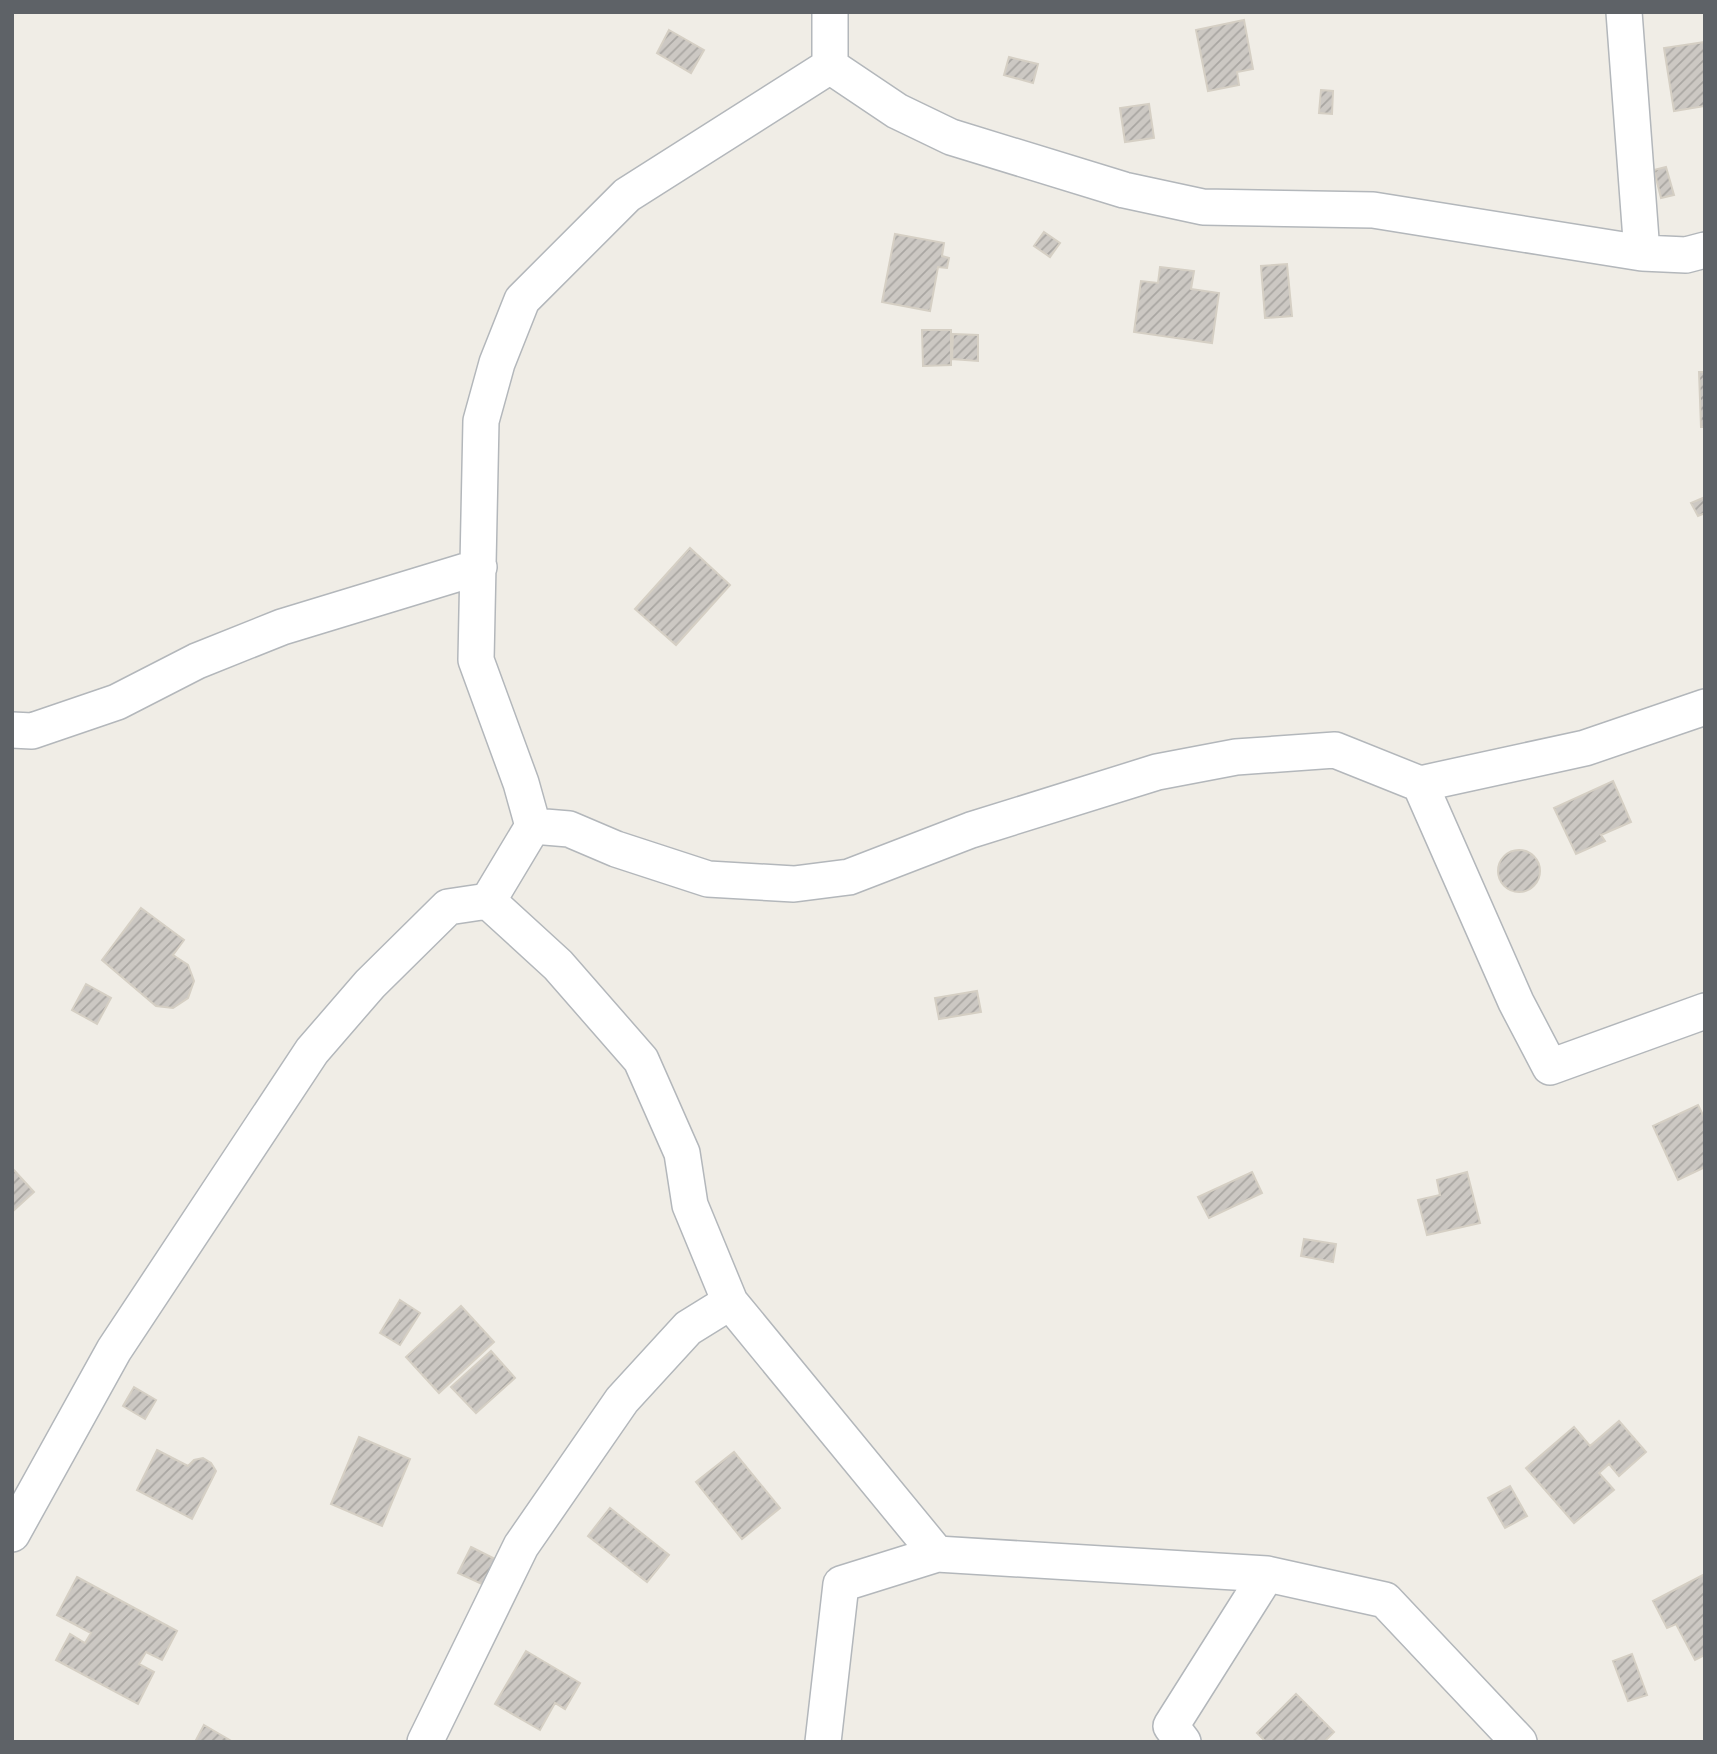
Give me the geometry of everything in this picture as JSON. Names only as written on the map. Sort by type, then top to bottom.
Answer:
[{"type":"street","points":[[830,12],[830,66]]},
{"type":"street","points":[[1624,12],[1642,253]]},
{"type":"street","points":[[830,66],[897,111],[951,137],[1124,190],[1203,207],[1373,210],[1642,253],[1686,254],[1705,250]]},
{"type":"street","points":[[488,901],[533,826],[521,783],[476,660],[481,421],[497,363],[522,300],[627,195],[684,161],[767,103],[830,66]]},
{"type":"street","points":[[12,730],[32,731],[117,702],[197,661],[282,627],[479,567]]},
{"type":"street","points":[[533,826],[569,829],[616,849],[708,879],[794,884],[849,877],[971,830],[1157,772],[1236,757],[1335,750],[1420,784],[1585,748],[1705,707]]},
{"type":"street","points":[[1420,784],[1516,1002],[1550,1067],[1705,1011]]},
{"type":"street","points":[[488,901],[558,965],[640,1060],[682,1153],[690,1205],[730,1302],[937,1554]]},
{"type":"street","points":[[12,1534],[114,1350],[312,1051],[370,984],[448,907],[488,901]]},
{"type":"street","points":[[425,1742],[521,1546],[614,1411],[688,1328],[730,1302]]},
{"type":"street","points":[[823,1742],[841,1584],[937,1554],[1267,1574],[1385,1600],[1519,1742]]},
{"type":"street","points":[[1183,1742],[1171,1726],[1267,1574]]},
{"type":"building","points":[[1244,20],[1253,69],[1237,72],[1239,85],[1208,91],[1196,30]]},
{"type":"building","points":[[669,30],[704,50],[691,73],[657,53]]},
{"type":"building","points":[[1705,42],[1705,106],[1674,111],[1664,48]]},
{"type":"building","points":[[1009,57],[1038,64],[1033,83],[1004,75]]},
{"type":"building","points":[[1321,90],[1333,91],[1332,114],[1319,113]]},
{"type":"building","points":[[1149,104],[1154,138],[1125,142],[1120,108]]},
{"type":"building","points":[[1666,167],[1674,195],[1661,198],[1654,170]]},
{"type":"building","points":[[1044,232],[1060,243],[1050,257],[1034,246]]},
{"type":"building","points":[[895,234],[944,243],[942,256],[949,258],[947,268],[938,267],[930,311],[882,302]]},
{"type":"building","points":[[1287,264],[1292,316],[1265,318],[1261,266]]},
{"type":"building","points":[[1160,267],[1194,271],[1191,289],[1219,293],[1212,343],[1134,332],[1141,281],[1158,283]]},
{"type":"building","points":[[922,330],[951,330],[951,365],[923,366]]},
{"type":"building","points":[[953,334],[978,335],[978,361],[952,359]]},
{"type":"building","points":[[1699,372],[1705,372],[1705,427],[1701,427]]},
{"type":"building","points":[[1705,497],[1705,513],[1698,516],[1691,503]]},
{"type":"building","points":[[690,548],[730,585],[676,645],[635,609]]},
{"type":"building","points":[[1613,781],[1631,822],[1601,835],[1605,841],[1576,854],[1554,808]]},
{"type":"building","points":[[1519,850],[1534,856],[1540,871],[1534,886],[1519,892],[1504,886],[1498,871],[1504,856]]},
{"type":"building","points":[[141,908],[184,940],[173,955],[188,965],[194,981],[188,998],[173,1008],[156,1006],[102,960]]},
{"type":"building","points":[[86,984],[111,998],[97,1024],[72,1010]]},
{"type":"building","points":[[977,991],[981,1012],[939,1019],[935,998]]},
{"type":"building","points":[[1698,1105],[1705,1119],[1705,1167],[1678,1180],[1653,1126]]},
{"type":"building","points":[[12,1168],[34,1192],[12,1212]]},
{"type":"building","points":[[1252,1172],[1262,1193],[1209,1218],[1198,1197]]},
{"type":"building","points":[[1467,1172],[1480,1223],[1427,1235],[1418,1200],[1440,1195],[1437,1180]]},
{"type":"building","points":[[1304,1239],[1336,1244],[1333,1262],[1301,1256]]},
{"type":"building","points":[[400,1300],[420,1313],[400,1345],[380,1333]]},
{"type":"building","points":[[461,1306],[494,1342],[439,1393],[406,1357]]},
{"type":"building","points":[[491,1351],[515,1378],[476,1413],[451,1387]]},
{"type":"building","points":[[134,1387],[156,1400],[145,1419],[123,1406]]},
{"type":"building","points":[[1619,1421],[1646,1452],[1619,1476],[1609,1464],[1599,1473],[1614,1490],[1574,1523],[1526,1468],[1574,1427],[1590,1446]]},
{"type":"building","points":[[359,1437],[410,1459],[382,1526],[331,1504]]},
{"type":"building","points":[[157,1450],[188,1466],[194,1460],[203,1458],[211,1463],[216,1471],[192,1519],[137,1490]]},
{"type":"building","points":[[734,1452],[780,1508],[742,1539],[696,1482]]},
{"type":"building","points":[[1510,1486],[1527,1516],[1505,1528],[1488,1498]]},
{"type":"building","points":[[610,1508],[669,1555],[647,1582],[588,1536]]},
{"type":"building","points":[[471,1547],[497,1560],[484,1585],[458,1573]]},
{"type":"building","points":[[1705,1574],[1705,1655],[1695,1660],[1676,1624],[1667,1628],[1653,1601]]},
{"type":"building","points":[[77,1577],[177,1631],[162,1660],[146,1652],[139,1664],[154,1672],[138,1704],[56,1660],[70,1634],[85,1643],[91,1633],[57,1615]]},
{"type":"building","points":[[526,1651],[580,1683],[565,1709],[555,1703],[540,1730],[495,1704]]},
{"type":"building","points":[[1632,1654],[1647,1695],[1628,1701],[1613,1661]]},
{"type":"building","points":[[1296,1694],[1334,1732],[1324,1742],[1266,1742],[1257,1733]]},
{"type":"building","points":[[204,1725],[233,1742],[195,1742]]}]
